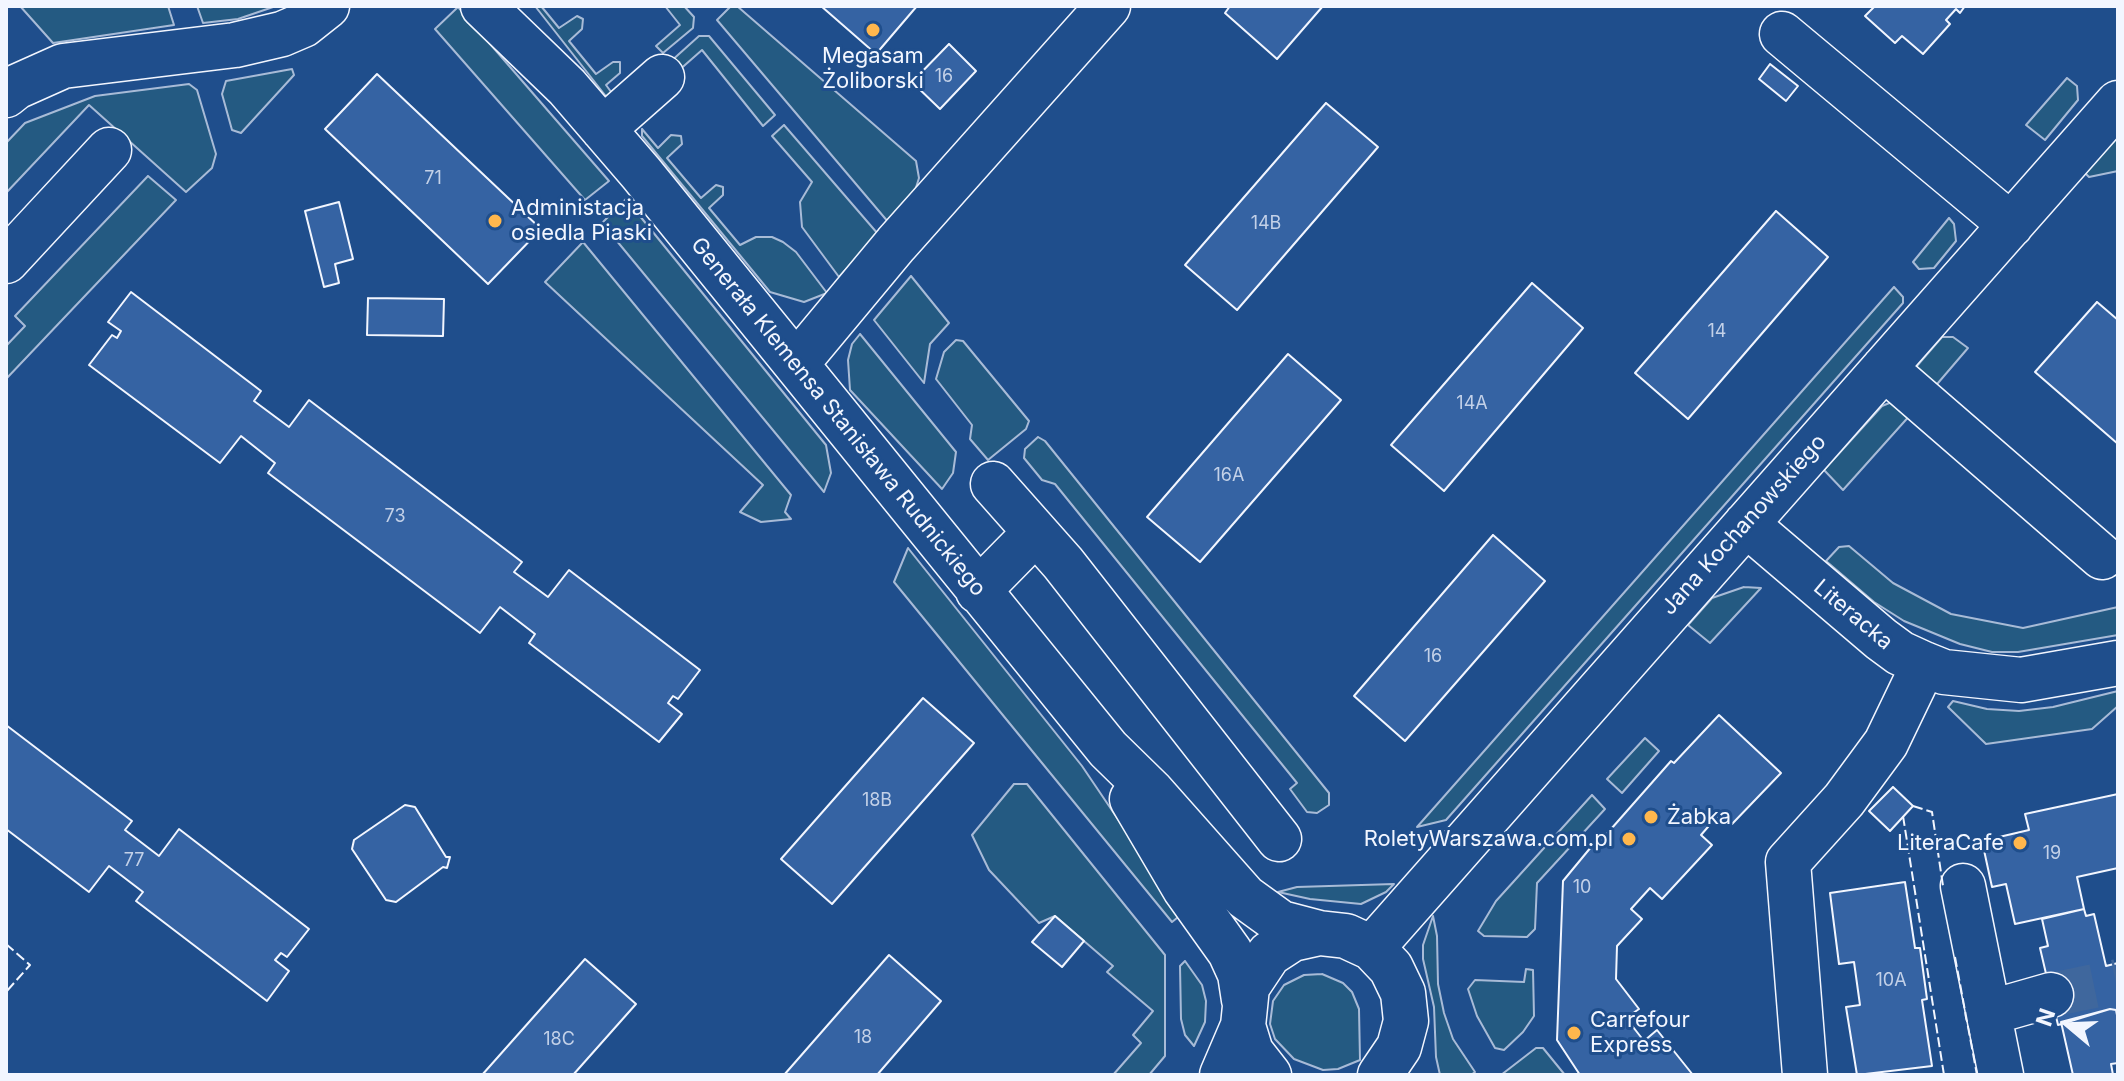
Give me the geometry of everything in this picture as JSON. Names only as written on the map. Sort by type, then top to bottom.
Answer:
[{"type":"street","points":[[6,95],[16,87],[63,66],[235,45],[282,34],[303,25],[327,6]]},
{"type":"street","name":"Generała Klemensa Stanisława Rudnickiego","points":[[483,6],[567,87],[603,129],[924,518],[978,591],[1108,749],[1152,792],[1245,897],[1281,923],[1346,936],[1372,948]]},
{"type":"street","name":"Generała Klemensa Stanisława Rudnickiego","points":[[515,6],[567,87]]},
{"type":"street","points":[[797,363],[896,244],[1108,6]]},
{"type":"street","points":[[1782,34],[2011,225]]},
{"type":"street","points":[[603,129],[662,77]]},
{"type":"street","name":"Jana Kochanowskiego","points":[[1372,948],[1468,834],[2118,103]]},
{"type":"street","points":[[6,261],[109,150]]},
{"type":"street","points":[[1884,368],[2102,557]]},
{"type":"street","points":[[993,484],[1063,563],[1279,839]]},
{"type":"street","name":"Literacka","points":[[1746,524],[1881,639],[1900,653],[1944,672],[2021,680],[2118,663]]},
{"type":"street","points":[[978,591],[1035,533]]},
{"type":"street","points":[[1805,1075],[1788,862],[1844,800],[1886,743],[1924,664]]},
{"type":"street","name":"Generała Klemensa Stanisława Rudnickiego","points":[[1108,749],[1137,810],[1185,889],[1230,952],[1240,974],[1243,1013],[1251,1052],[1269,1075]]},
{"type":"street","points":[[1963,886],[2001,1075]]},
{"type":"street","points":[[1222,1075],[1253,975],[1269,954],[1292,939],[1319,933]]},
{"type":"street","points":[[1372,948],[1391,968],[1403,993],[1406,1021],[1393,1066]]},
{"type":"street","points":[[1988,1013],[2051,995]]},
{"type":"shaded area","points":[[20,6],[168,6],[174,25],[53,43]]},
{"type":"shaded area","points":[[197,6],[276,6],[238,19],[203,23]]},
{"type":"shaded area","points":[[535,6],[541,6],[559,28],[577,16],[583,19],[582,29],[569,41],[596,74],[613,62],[620,62],[620,73],[606,85],[620,104],[612,104]]},
{"type":"shaded area","points":[[665,6],[684,6],[694,17],[693,28],[663,53],[656,46],[680,25]]},
{"type":"shaded area","points":[[731,6],[737,6],[916,161],[919,178],[913,197],[889,223],[717,20]]},
{"type":"shaded area","points":[[458,7],[609,181],[585,200],[435,29]]},
{"type":"shaded area","points":[[699,36],[709,36],[775,115],[763,126],[702,50],[677,72],[669,63]]},
{"type":"shaded area","points":[[292,69],[294,75],[241,133],[232,130],[222,94],[226,81]]},
{"type":"shaded area","points":[[2067,78],[2077,86],[2078,100],[2045,140],[2026,125]]},
{"type":"shaded area","points":[[189,84],[197,90],[216,154],[212,168],[186,192],[89,105],[6,193],[6,143],[25,123],[95,96]]},
{"type":"shaded area","points":[[784,125],[878,234],[839,277],[802,227],[800,202],[812,182],[772,136]]},
{"type":"shaded area","points":[[642,129],[658,148],[671,135],[681,136],[682,144],[667,158],[701,198],[716,185],[723,187],[723,195],[709,208],[740,245],[756,237],[772,237],[783,242],[796,252],[827,293],[804,302],[770,292],[642,136]]},
{"type":"shaded area","points":[[2118,137],[2118,171],[2089,177],[2084,172]]},
{"type":"shaded area","points":[[148,176],[176,200],[6,379],[6,346],[25,326],[15,316]]},
{"type":"shaded area","points":[[626,199],[826,445],[831,473],[824,492],[602,223]]},
{"type":"shaded area","points":[[1949,218],[1954,224],[1956,241],[1934,268],[1919,269],[1913,262]]},
{"type":"shaded area","points":[[583,242],[791,495],[785,512],[791,519],[761,522],[740,512],[763,485],[545,282]]},
{"type":"shaded area","points":[[911,276],[949,323],[930,344],[924,383],[874,320]]},
{"type":"shaded area","points":[[1894,287],[1903,297],[1903,303],[1446,820],[1417,827]]},
{"type":"shaded area","points":[[860,334],[956,452],[953,473],[942,489],[850,390],[848,360],[852,344]]},
{"type":"shaded area","points":[[1942,337],[1953,337],[1968,348],[1932,390],[1916,374],[1916,367]]},
{"type":"shaded area","points":[[956,340],[963,341],[1029,421],[1026,429],[988,460],[970,439],[972,425],[936,379],[944,352]]},
{"type":"shaded area","points":[[1897,400],[1912,413],[1843,490],[1824,470],[1882,406]]},
{"type":"shaded area","points":[[1038,437],[1045,441],[1329,793],[1329,805],[1317,813],[1307,812],[1290,789],[1297,783],[1055,484],[1042,480],[1024,458],[1025,449]]},
{"type":"shaded area","points":[[1849,546],[1893,583],[1951,614],[2023,628],[2118,607],[2118,635],[2018,652],[1992,652],[1960,644],[1904,621],[1874,602],[1826,561],[1839,547]]},
{"type":"shaded area","points":[[908,548],[1082,766],[1182,914],[1172,922],[894,582]]},
{"type":"shaded area","points":[[1744,587],[1761,588],[1710,643],[1688,625],[1712,598]]},
{"type":"shaded area","points":[[2118,691],[2118,706],[2092,729],[1986,744],[1948,707],[1953,701],[1987,709],[2019,711],[2053,707]]},
{"type":"shaded area","points":[[1645,738],[1659,751],[1622,793],[1607,779]]},
{"type":"shaded area","points":[[1014,784],[1027,784],[1165,955],[1165,1056],[1149,1075],[1113,1075],[1141,1043],[1133,1035],[1153,1011],[1107,972],[1113,966],[1055,916],[1039,923],[989,870],[972,835]]},
{"type":"shaded area","points":[[1592,795],[1605,809],[1537,883],[1535,929],[1527,937],[1484,936],[1478,931],[1496,901]]},
{"type":"shaded area","points":[[1394,884],[1386,892],[1361,904],[1278,892],[1297,887]]},
{"type":"shaded area","points":[[1433,916],[1437,936],[1438,984],[1444,1013],[1453,1039],[1475,1072],[1471,1075],[1440,1075],[1436,1057],[1434,1007],[1423,959],[1423,945]]},
{"type":"shaded area","points":[[1185,961],[1202,985],[1206,1001],[1205,1022],[1194,1046],[1185,1035],[1181,1019],[1180,966]]},
{"type":"shaded area","points":[[1526,969],[1533,970],[1534,1016],[1504,1050],[1495,1048],[1477,1016],[1468,989],[1475,980],[1524,982]]},
{"type":"shaded area","points":[[1322,974],[1343,983],[1352,992],[1359,1009],[1360,1060],[1338,1069],[1323,1070],[1294,1059],[1275,1039],[1270,1024],[1273,1001],[1284,985],[1304,975]]},
{"type":"shaded area","points":[[1536,1048],[1543,1048],[1565,1075],[1501,1075]]},
{"type":"building","name":"Megasam Żoliborski","points":[[821,6],[917,6],[876,54]]},
{"type":"building","points":[[1230,6],[1323,6],[1277,59],[1225,13]]},
{"type":"building","points":[[1875,6],[1965,6],[1960,13],[1956,9],[1946,20],[1950,24],[1923,54],[1902,36],[1895,43],[1865,16]]},
{"type":"building","points":[[949,44],[976,71],[940,109],[912,82]]},
{"type":"building","points":[[1770,64],[1798,86],[1786,101],[1759,79]]},
{"type":"building","points":[[377,74],[541,229],[488,284],[325,129]]},
{"type":"building","points":[[1326,103],[1378,147],[1237,310],[1185,265]]},
{"type":"building","points":[[339,202],[353,259],[335,264],[339,283],[324,287],[305,211]]},
{"type":"building","points":[[1776,211],[1828,257],[1688,419],[1635,373]]},
{"type":"building","points":[[1532,283],[1583,328],[1444,491],[1391,445]]},
{"type":"building","points":[[131,292],[261,391],[254,401],[289,427],[309,400],[522,562],[514,572],[548,597],[569,570],[700,670],[678,699],[673,696],[668,703],[682,714],[659,742],[529,643],[535,634],[500,607],[480,633],[268,473],[275,463],[241,436],[220,463],[89,365],[112,335],[117,338],[121,331],[108,322]]},
{"type":"building","points":[[368,298],[444,299],[443,336],[367,335]]},
{"type":"building","points":[[2097,302],[2118,320],[2118,444],[2035,372]]},
{"type":"building","points":[[1288,354],[1341,400],[1200,562],[1147,517]]},
{"type":"building","points":[[1493,535],[1545,581],[1405,741],[1354,696]]},
{"type":"building","points":[[923,698],[974,743],[832,904],[781,859]]},
{"type":"building","points":[[1719,715],[1781,773],[1732,824],[1720,813],[1701,835],[1712,845],[1662,899],[1650,888],[1631,909],[1642,919],[1617,946],[1616,979],[1639,1009],[1626,1018],[1644,1041],[1657,1030],[1693,1075],[1580,1075],[1557,1040],[1563,881],[1601,835],[1604,837],[1671,761],[1674,763]]},
{"type":"building","points":[[6,725],[132,821],[125,830],[159,856],[179,829],[309,929],[287,957],[281,953],[275,960],[289,971],[267,1001],[136,901],[143,892],[109,866],[89,892],[6,829]]},
{"type":"building","points":[[1893,787],[1913,806],[1890,831],[1869,811]]},
{"type":"building","points":[[2118,794],[2118,868],[2077,877],[2084,909],[2015,924],[2006,884],[1992,887],[1982,841],[2029,830],[2025,814]]},
{"type":"building","points":[[405,805],[415,807],[446,857],[450,857],[447,868],[443,867],[396,902],[386,900],[352,849],[354,840]]},
{"type":"building","points":[[1905,882],[1915,948],[1920,948],[1927,999],[1922,1000],[1932,1066],[1857,1075],[1846,1007],[1860,1005],[1854,962],[1839,964],[1830,893]]},
{"type":"building","points":[[2084,909],[2086,916],[2094,914],[2106,966],[2118,963],[2118,1020],[2116,1010],[2110,1009],[2058,1025],[2040,948],[2048,946],[2042,919]]},
{"type":"building","points":[[1055,916],[1084,941],[1062,967],[1032,942]]},
{"type":"building","points":[[889,955],[941,1001],[877,1075],[784,1075]]},
{"type":"building","points":[[585,959],[636,1004],[573,1075],[482,1075]]},
{"type":"building","points":[[2116,1010],[2118,1020],[2118,1063],[2111,1064],[2113,1075],[2073,1075],[2061,1022]]},
{"type":"tunnel","points":[[2051,995],[2118,981]]},
{"type":"fence","points":[[1913,806],[1932,812],[1943,886]]},
{"type":"fence","points":[[1903,816],[1944,1075]]},
{"type":"fence","points":[[6,944],[30,965],[6,992]]},
{"type":"fence","points":[[1955,957],[1977,1075]]},
{"type":"place","name":"Megasam Żoliborski","points":[[873,30]]},
{"type":"place","name":"Administacja osiedla Piaski","points":[[495,221]]},
{"type":"place","name":"Żabka","points":[[1651,817]]},
{"type":"place","name":"RoletyWarszawa.com.pl","points":[[1629,839]]},
{"type":"place","name":"LiteraCafe","points":[[2020,843]]},
{"type":"place","name":"Carrefour Express","points":[[1574,1033]]}]
